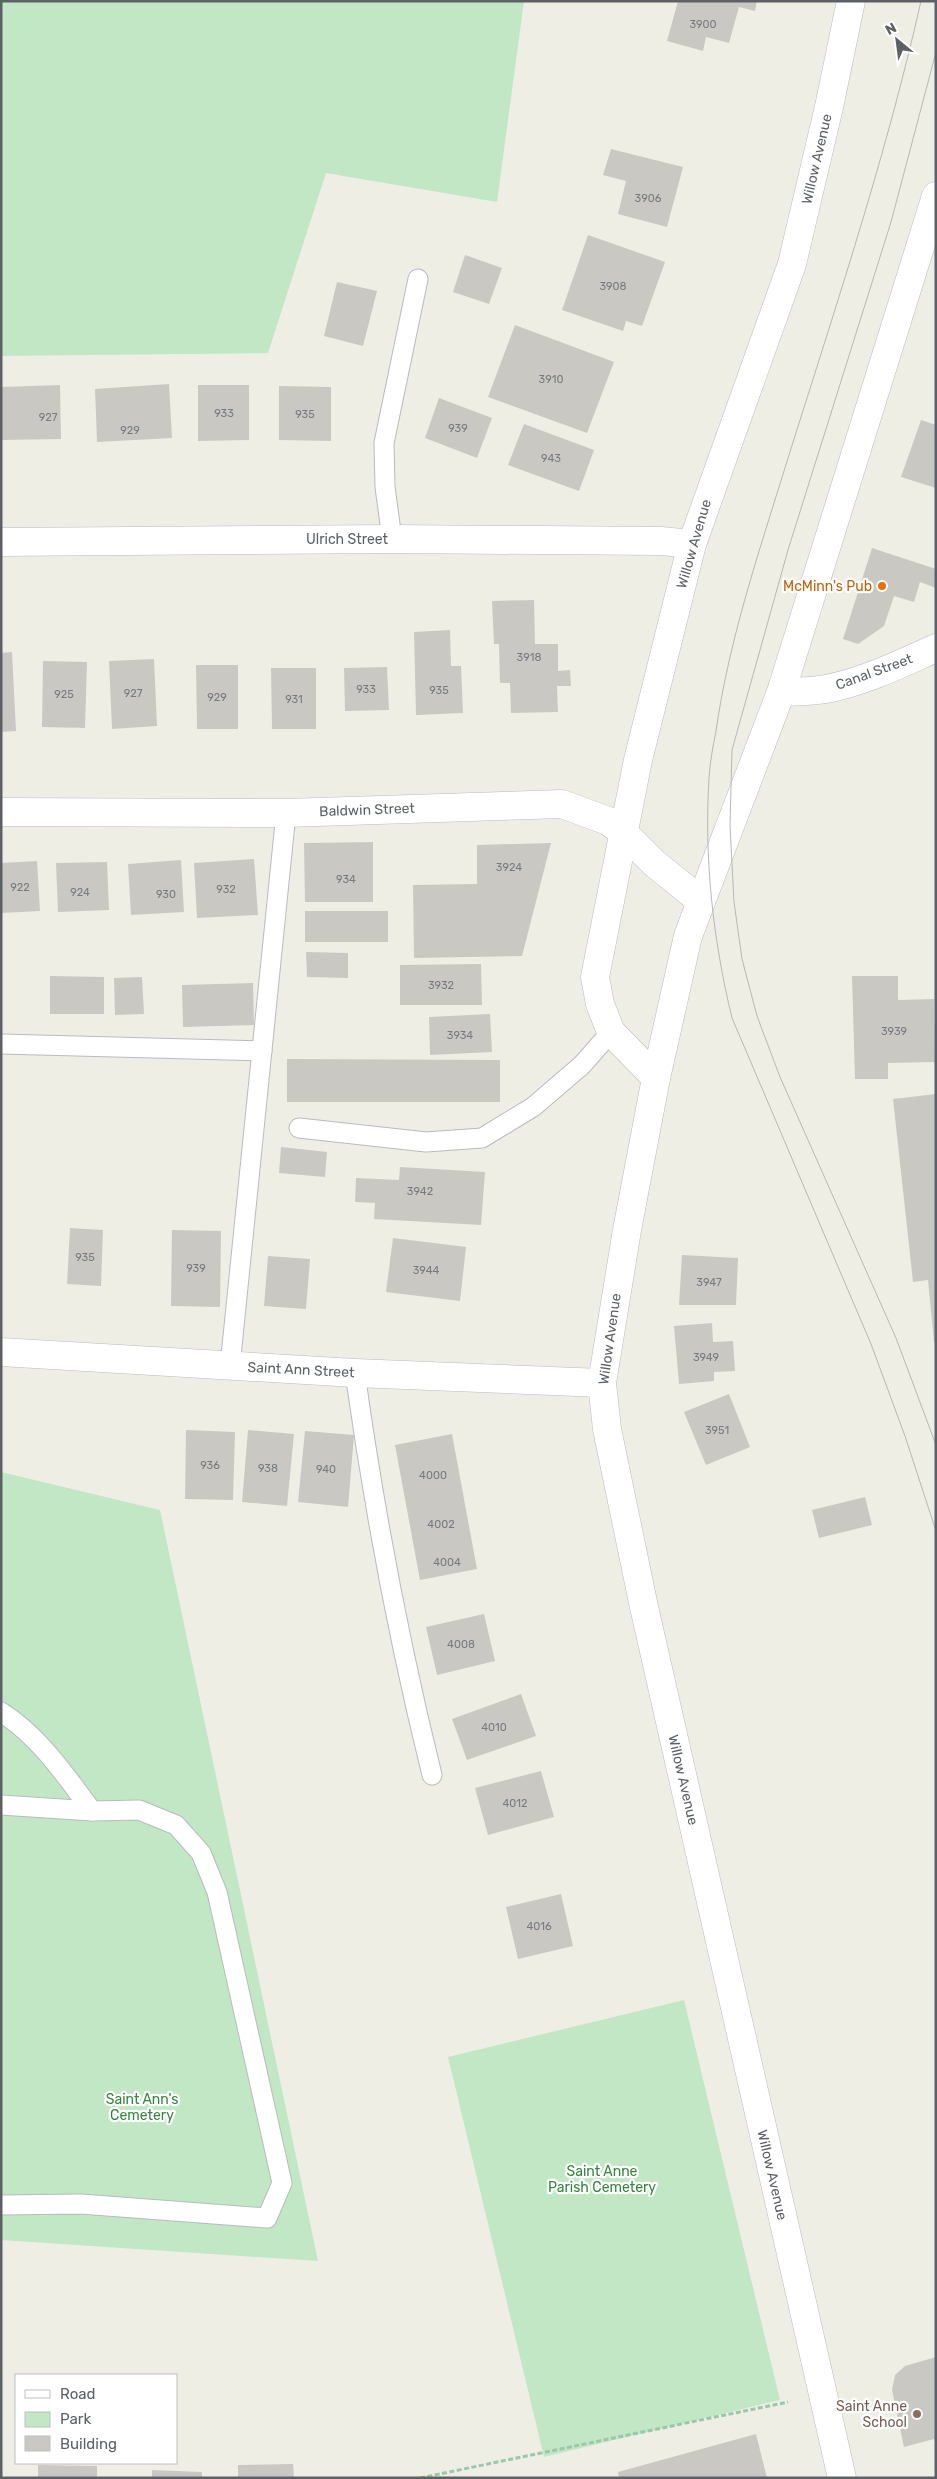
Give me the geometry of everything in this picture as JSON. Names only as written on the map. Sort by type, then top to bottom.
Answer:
[{"type":"street","name":"Willow Avenue","points":[[656,1078],[611,1032],[600,1004],[595,978],[638,760],[692,544],[792,264],[830,107],[851,1]]},
{"type":"street","name":"Willow Avenue","points":[[842,2478],[644,1607],[607,1429],[602,1384],[627,1230],[656,1078],[688,936],[781,692],[936,196]]},
{"type":"street","name":"Ulrich Street","points":[[1,542],[392,539],[661,541],[692,544]]},
{"type":"street","name":"Canal Street","points":[[781,692],[832,688],[873,676],[936,648]]},
{"type":"street","name":"Baldwin Street","points":[[1,812],[286,813],[562,804],[608,821],[623,832],[654,863],[701,902]]},
{"type":"street","name":"Saint Ann Street","points":[[1,1352],[355,1373],[602,1384]]},
{"type":"lane","points":[[392,539],[385,487],[384,443],[418,280]]},
{"type":"lane","points":[[230,1366],[286,813]]},
{"type":"lane","points":[[298,1128],[426,1142],[482,1138],[533,1107],[582,1066],[611,1032]]},
{"type":"lane","points":[[1,1044],[262,1051]]},
{"type":"lane","points":[[355,1373],[387,1572],[406,1668],[432,1775]]},
{"type":"lane","points":[[1,1712],[16,1722],[58,1766],[92,1811]]},
{"type":"lane","points":[[1,1805],[92,1811],[139,1810],[176,1825],[201,1853],[217,1892],[282,2183],[267,2218],[81,2204],[1,2205]]},
{"type":"path","points":[[420,2478],[823,2395]]},
{"type":"green space","points":[[1,1],[524,1],[497,202],[326,173],[268,353],[1,356]]},
{"type":"green space","name":"Saint Ann's Cemetery","points":[[1,1472],[160,1510],[318,2261],[1,2240]]},
{"type":"green space","name":"Saint Anne Parish Cemetery","points":[[684,2000],[780,2400],[544,2457],[448,2057]]},
{"type":"building","points":[[678,1],[757,1],[755,11],[739,7],[729,43],[706,37],[703,51],[667,41]]},
{"type":"building","points":[[611,149],[683,167],[667,227],[618,214],[626,181],[603,175]]},
{"type":"building","points":[[588,235],[665,262],[642,326],[626,321],[623,331],[562,310]]},
{"type":"building","points":[[465,255],[502,268],[489,304],[453,292]]},
{"type":"building","points":[[337,282],[377,291],[363,346],[324,336]]},
{"type":"building","points":[[515,325],[614,362],[587,433],[488,397]]},
{"type":"building","points":[[169,384],[172,438],[97,442],[95,389]]},
{"type":"building","points":[[60,385],[61,439],[1,440],[1,387]]},
{"type":"building","points":[[198,385],[249,385],[249,440],[198,441]]},
{"type":"building","points":[[279,386],[331,387],[331,441],[279,440]]},
{"type":"building","points":[[439,398],[492,418],[477,458],[425,438]]},
{"type":"building","points":[[921,420],[936,425],[936,488],[901,477]]},
{"type":"building","points":[[524,424],[594,450],[579,491],[508,465]]},
{"type":"building","points":[[872,548],[936,569],[936,588],[920,582],[914,602],[894,596],[884,626],[858,644],[843,639]]},
{"type":"building","points":[[534,600],[535,644],[558,644],[558,671],[570,670],[571,686],[557,686],[558,712],[511,713],[510,683],[500,683],[499,644],[494,644],[492,601]]},
{"type":"building","points":[[450,630],[451,666],[461,666],[463,713],[416,715],[414,632]]},
{"type":"building","points":[[12,652],[16,731],[1,732],[1,653]]},
{"type":"building","points":[[154,659],[157,726],[112,729],[109,661]]},
{"type":"building","points":[[43,661],[87,662],[85,728],[42,727]]},
{"type":"building","points":[[196,665],[238,665],[238,729],[197,729]]},
{"type":"building","points":[[387,667],[389,710],[345,711],[344,668]]},
{"type":"building","points":[[271,668],[316,668],[316,729],[272,729]]},
{"type":"building","points":[[373,842],[373,902],[305,902],[304,843]]},
{"type":"building","points":[[551,843],[522,956],[414,958],[413,885],[477,884],[477,845]]},
{"type":"building","points":[[254,859],[258,915],[197,918],[194,863]]},
{"type":"building","points":[[181,860],[184,912],[131,915],[128,864]]},
{"type":"building","points":[[37,861],[40,911],[1,913],[1,863]]},
{"type":"building","points":[[107,862],[109,910],[58,912],[56,863]]},
{"type":"building","points":[[305,911],[388,911],[388,942],[305,942]]},
{"type":"building","points":[[306,952],[348,953],[348,978],[307,977]]},
{"type":"building","points":[[481,964],[482,1005],[400,1005],[400,965]]},
{"type":"building","points":[[50,976],[104,977],[104,1014],[50,1014]]},
{"type":"building","points":[[852,976],[898,976],[898,1000],[934,999],[935,1062],[888,1063],[888,1079],[855,1079]]},
{"type":"building","points":[[142,977],[144,1014],[115,1015],[114,978]]},
{"type":"building","points":[[253,983],[254,1025],[183,1027],[182,985]]},
{"type":"building","points":[[490,1014],[492,1052],[430,1055],[429,1017]]},
{"type":"building","points":[[287,1059],[500,1060],[500,1102],[287,1102]]},
{"type":"building","points":[[936,1094],[936,1342],[934,1342],[928,1280],[913,1282],[893,1099]]},
{"type":"building","points":[[281,1147],[327,1152],[325,1177],[279,1173]]},
{"type":"building","points":[[400,1167],[485,1172],[481,1225],[374,1219],[375,1203],[355,1202],[356,1178],[399,1180]]},
{"type":"building","points":[[70,1228],[103,1230],[101,1286],[67,1284]]},
{"type":"building","points":[[172,1230],[221,1231],[220,1307],[171,1306]]},
{"type":"building","points":[[393,1238],[466,1247],[460,1301],[386,1292]]},
{"type":"building","points":[[682,1255],[738,1258],[736,1305],[679,1305]]},
{"type":"building","points":[[268,1256],[310,1259],[306,1309],[264,1306]]},
{"type":"building","points":[[712,1323],[713,1342],[733,1341],[735,1371],[714,1372],[714,1381],[679,1384],[674,1326]]},
{"type":"building","points":[[729,1394],[750,1447],[706,1465],[684,1412]]},
{"type":"building","points":[[186,1430],[235,1432],[233,1500],[185,1499]]},
{"type":"building","points":[[248,1430],[294,1434],[287,1506],[242,1502]]},
{"type":"building","points":[[305,1431],[354,1435],[348,1507],[298,1502]]},
{"type":"building","points":[[452,1434],[477,1569],[420,1580],[395,1445]]},
{"type":"building","points":[[865,1497],[872,1525],[819,1538],[812,1510]]},
{"type":"building","points":[[484,1614],[495,1661],[437,1675],[426,1627]]},
{"type":"building","points":[[521,1694],[536,1736],[467,1760],[452,1719]]},
{"type":"building","points":[[541,1771],[554,1817],[488,1835],[475,1788]]},
{"type":"building","points":[[561,1894],[573,1946],[518,1959],[506,1907]]},
{"type":"building","name":"Saint Anne School","points":[[936,2357],[936,2444],[934,2439],[904,2447],[892,2390],[895,2375],[905,2366]]},
{"type":"building","points":[[756,2434],[767,2478],[619,2478],[618,2472]]},
{"type":"building","points":[[293,2464],[294,2478],[238,2478],[238,2465]]},
{"type":"building","points":[[38,2465],[97,2466],[97,2478],[38,2478]]},
{"type":"building","points":[[152,2470],[202,2472],[202,2478],[152,2478]]},
{"type":"tram line","points":[[921,1],[873,185],[760,547],[727,669],[711,760],[708,838],[715,929],[732,1018],[871,1344],[905,1436],[936,1531]]},
{"type":"tram line","points":[[936,52],[891,222],[788,550],[732,750],[730,826],[734,902],[742,959],[757,1016],[780,1077],[896,1338],[936,1445]]},
{"type":"place","name":"McMinn's Pub","points":[[882,586]]},
{"type":"place","name":"Saint Anne School","points":[[917,2414]]}]
